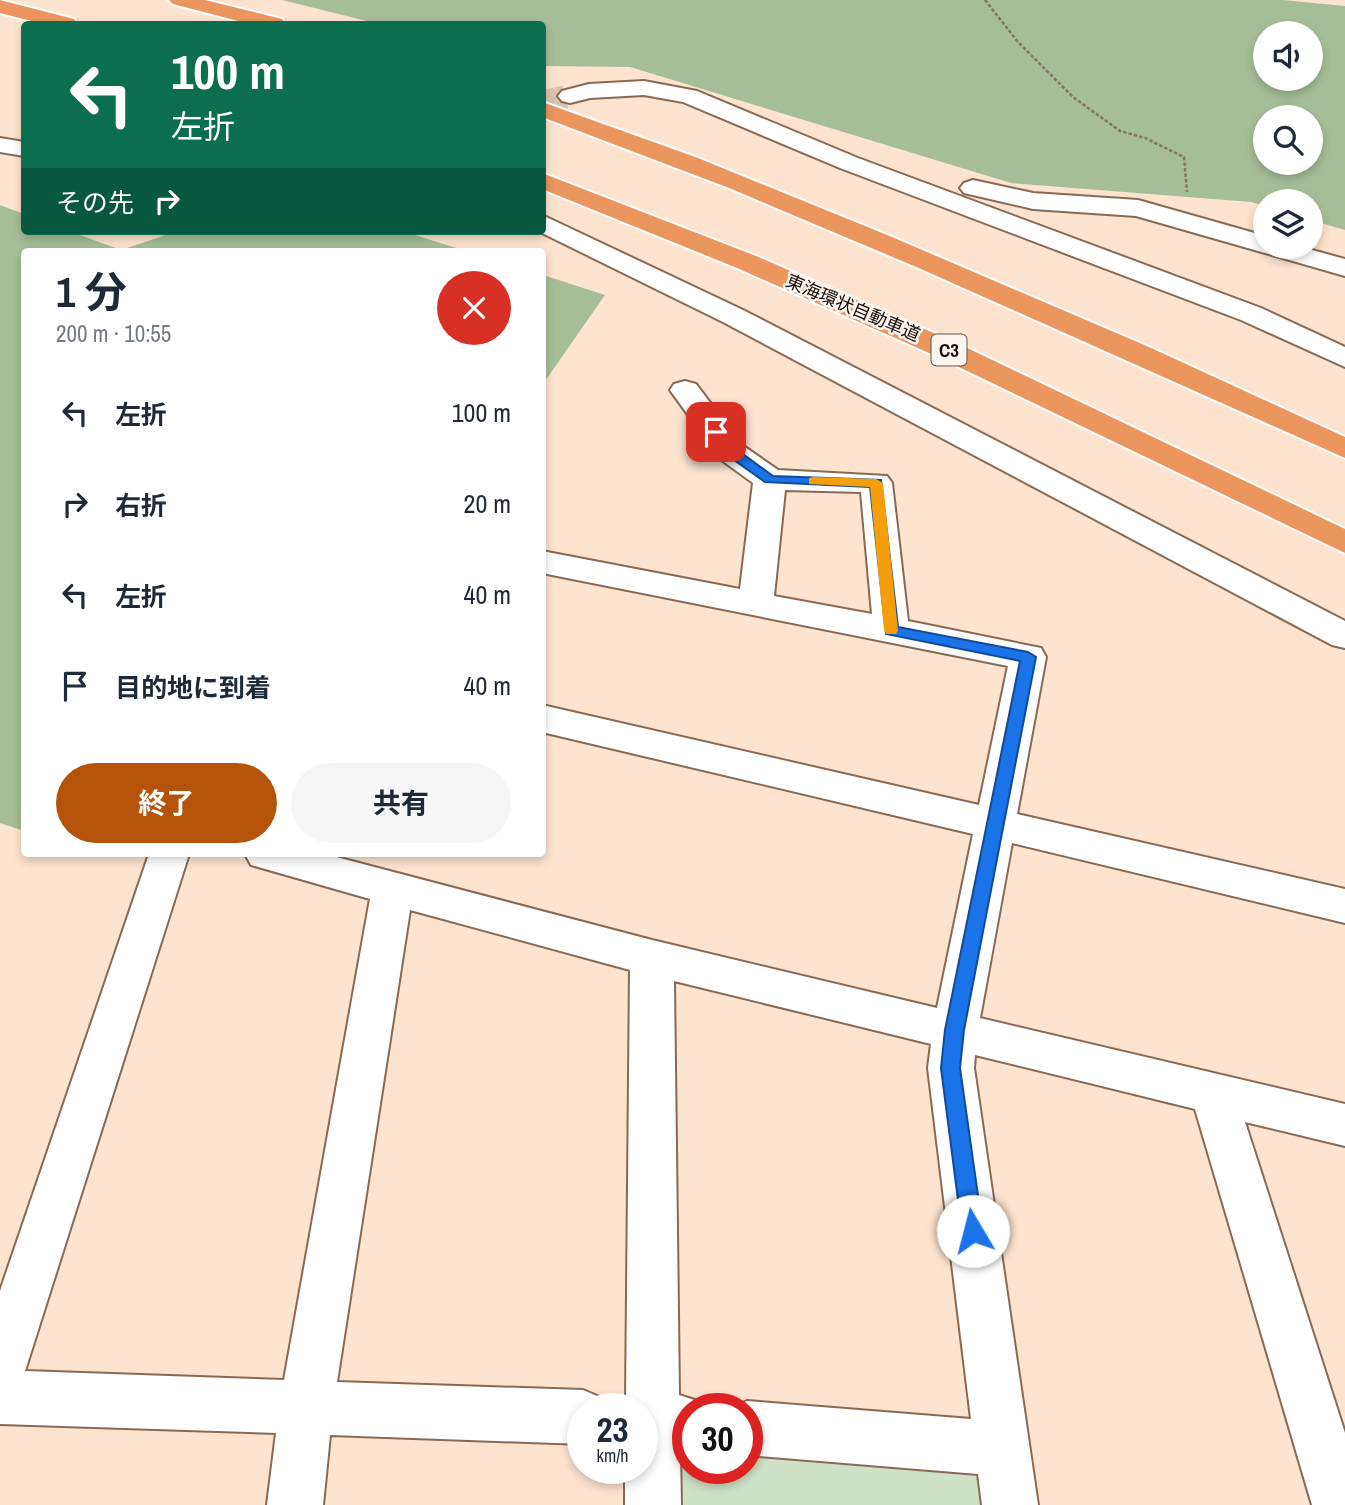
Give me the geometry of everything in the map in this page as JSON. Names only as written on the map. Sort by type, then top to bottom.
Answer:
[{"type":"highway","points":[[180,0],[262,21]]},
{"type":"highway","points":[[0,6],[55,21]]},
{"type":"highway","points":[[546,111],[839,224],[1240,397],[1345,449]]},
{"type":"highway","name":"東海環状自動車道","points":[[546,182],[756,266],[997,370],[1155,445],[1345,542]]},
{"type":"street","points":[[570,96],[589,91],[644,88],[689,96],[849,163],[1251,314],[1345,358]]},
{"type":"street","points":[[0,145],[21,148]]},
{"type":"street","points":[[849,163],[876,161],[1013,198],[1138,208],[1253,241]]},
{"type":"street","points":[[546,225],[733,316],[1345,636]]},
{"type":"street","points":[[1314,259],[1345,268]]},
{"type":"street","points":[[685,390],[731,452],[770,480],[876,483],[891,631]]},
{"type":"street","points":[[757,604],[770,480]]},
{"type":"street","points":[[546,563],[1028,657],[955,1030],[951,1068],[1010,1505]]},
{"type":"street","points":[[546,719],[1345,906]]},
{"type":"street","points":[[0,1368],[168,857]]},
{"type":"street","points":[[277,857],[652,958],[1345,1125]]},
{"type":"street","points":[[295,1505],[306,1408],[393,887]]},
{"type":"street","points":[[652,958],[661,1421],[653,1505]]},
{"type":"street","points":[[1213,1093],[1340,1505]]},
{"type":"street","points":[[0,1397],[567,1416]]},
{"type":"street","points":[[763,1429],[1002,1449]]},
{"type":"path","points":[[985,0],[1018,42],[1073,97],[1120,131],[1145,138],[1184,157],[1188,206],[1196,219],[1210,228]]},
{"type":"green space","points":[[282,0],[1283,0],[1345,6],[1345,230],[1323,224],[1323,189],[1253,189],[1253,203],[1011,183],[630,67],[546,66],[546,21],[367,21]]},
{"type":"green space","points":[[0,205],[21,213],[21,235],[80,235],[116,248],[21,248],[21,830],[0,823]]},
{"type":"green space","points":[[166,235],[415,235],[456,248],[127,248]]},
{"type":"green space","points":[[546,276],[605,295],[546,380]]},
{"type":"green space","points":[[668,1439],[672,1439],[672,1484],[763,1484],[763,1446],[987,1464],[992,1505],[668,1505]]},
{"type":"tunnel","points":[[546,102],[570,96]]},
{"type":"slow traffic","points":[[814,481],[876,483],[891,630]]},
{"type":"route","points":[[716,432],[731,452],[770,480],[876,483],[891,631],[1028,657],[955,1030],[951,1068],[973,1231]]}]
